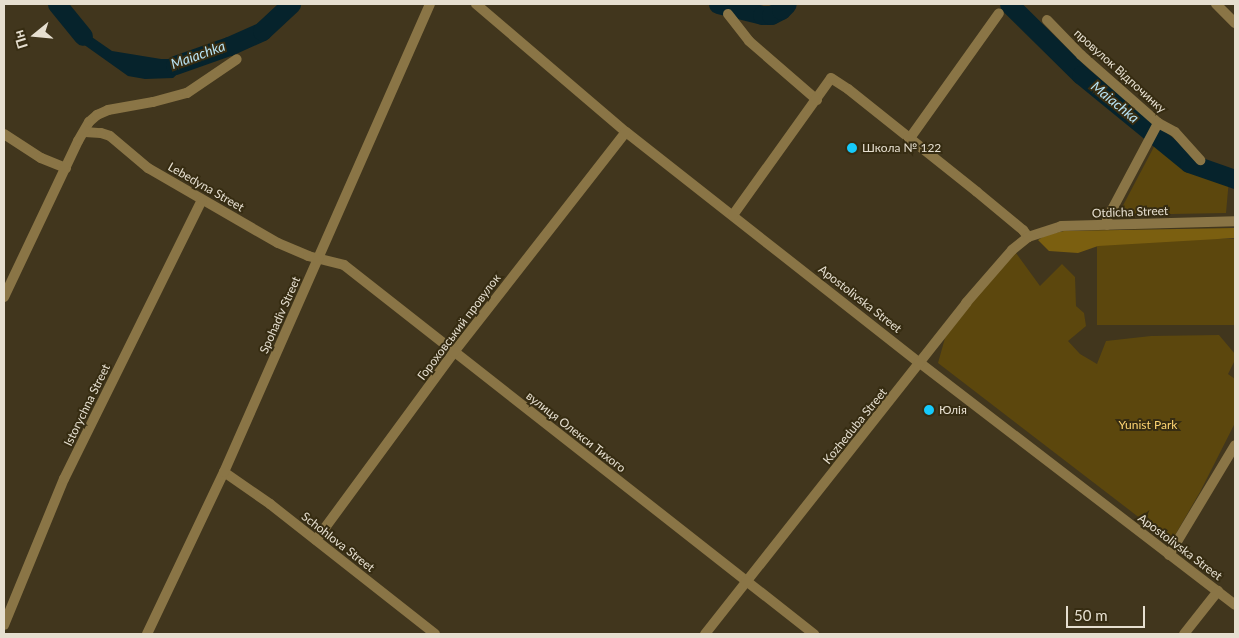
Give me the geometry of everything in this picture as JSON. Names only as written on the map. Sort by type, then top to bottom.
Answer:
[{"type":"street","name":"Spohadiv Street","points":[[147,634],[224,472],[430,4]]},
{"type":"street","name":"Apostolivska Street","points":[[476,4],[626,132],[920,363],[1235,604]]},
{"type":"street","points":[[1216,4],[1235,22]]},
{"type":"street","points":[[910,138],[999,13]]},
{"type":"street","points":[[728,14],[749,41],[817,100]]},
{"type":"street","name":"провулок Відпочинку","points":[[1047,20],[1081,55],[1157,126],[1175,132],[1200,160]]},
{"type":"street","points":[[4,296],[78,141],[97,115],[108,110],[153,102],[187,93],[237,59]]},
{"type":"street","points":[[733,215],[831,78],[848,89],[910,138],[1023,230],[1028,237]]},
{"type":"street","points":[[1107,225],[1107,219],[1147,141],[1157,126]]},
{"type":"street","name":"Lebedyna Street","points":[[84,132],[101,133],[110,136],[148,168],[202,200],[278,242],[319,259]]},
{"type":"street","name":"Гороховський провулок","points":[[316,540],[454,352],[626,132]]},
{"type":"street","points":[[4,134],[41,158],[66,168]]},
{"type":"street","name":"Istorychna Street","points":[[4,625],[64,480],[202,200]]},
{"type":"street","name":"Otdicha Street","points":[[1028,237],[1062,226],[1235,221]]},
{"type":"street","name":"Kozheduba Street","points":[[705,634],[966,303],[1012,250],[1028,237]]},
{"type":"street","name":"вулиця Олекси Тихого","points":[[319,259],[344,265],[814,634]]},
{"type":"street","points":[[1169,555],[1235,445]]},
{"type":"street","name":"Schohlova Street","points":[[224,472],[316,540],[435,634]]},
{"type":"street","points":[[1184,634],[1218,591]]},
{"type":"green space","points":[[1156,143],[1183,166],[1229,179],[1226,213],[1118,215]]},
{"type":"green space","points":[[1097,239],[1235,239],[1235,325],[1097,325]]},
{"type":"green space","name":"Yunist Park","points":[[1016,253],[1040,286],[1062,264],[1075,277],[1076,306],[1084,313],[1086,326],[1068,341],[1080,354],[1097,364],[1106,341],[1151,336],[1219,335],[1235,354],[1235,360],[1228,374],[1235,379],[1235,423],[1200,492],[1171,542],[938,363],[945,338],[974,298]]},
{"type":"shaded area","points":[[1235,228],[1235,238],[1098,246],[1078,253],[1049,251],[1038,240],[1046,235],[1064,231]]},
{"type":"water","points":[[71,16],[86,33],[112,51],[161,59],[177,59],[192,54],[198,56],[173,78],[145,79],[128,76],[76,39],[62,19]]},
{"type":"waterway","name":"Maiachka","points":[[57,4],[83,36]]},
{"type":"waterway","name":"Maiachka","points":[[175,65],[229,46],[262,31],[291,4]]},
{"type":"waterway","name":"Maiachka","points":[[718,4],[762,15],[771,15],[781,10],[787,4]]},
{"type":"waterway","name":"Maiachka","points":[[1009,4],[1081,75],[1189,163],[1235,179]]},
{"type":"place","name":"Школа № 122","points":[[852,148]]},
{"type":"place","name":"Юлія","points":[[929,410]]}]
